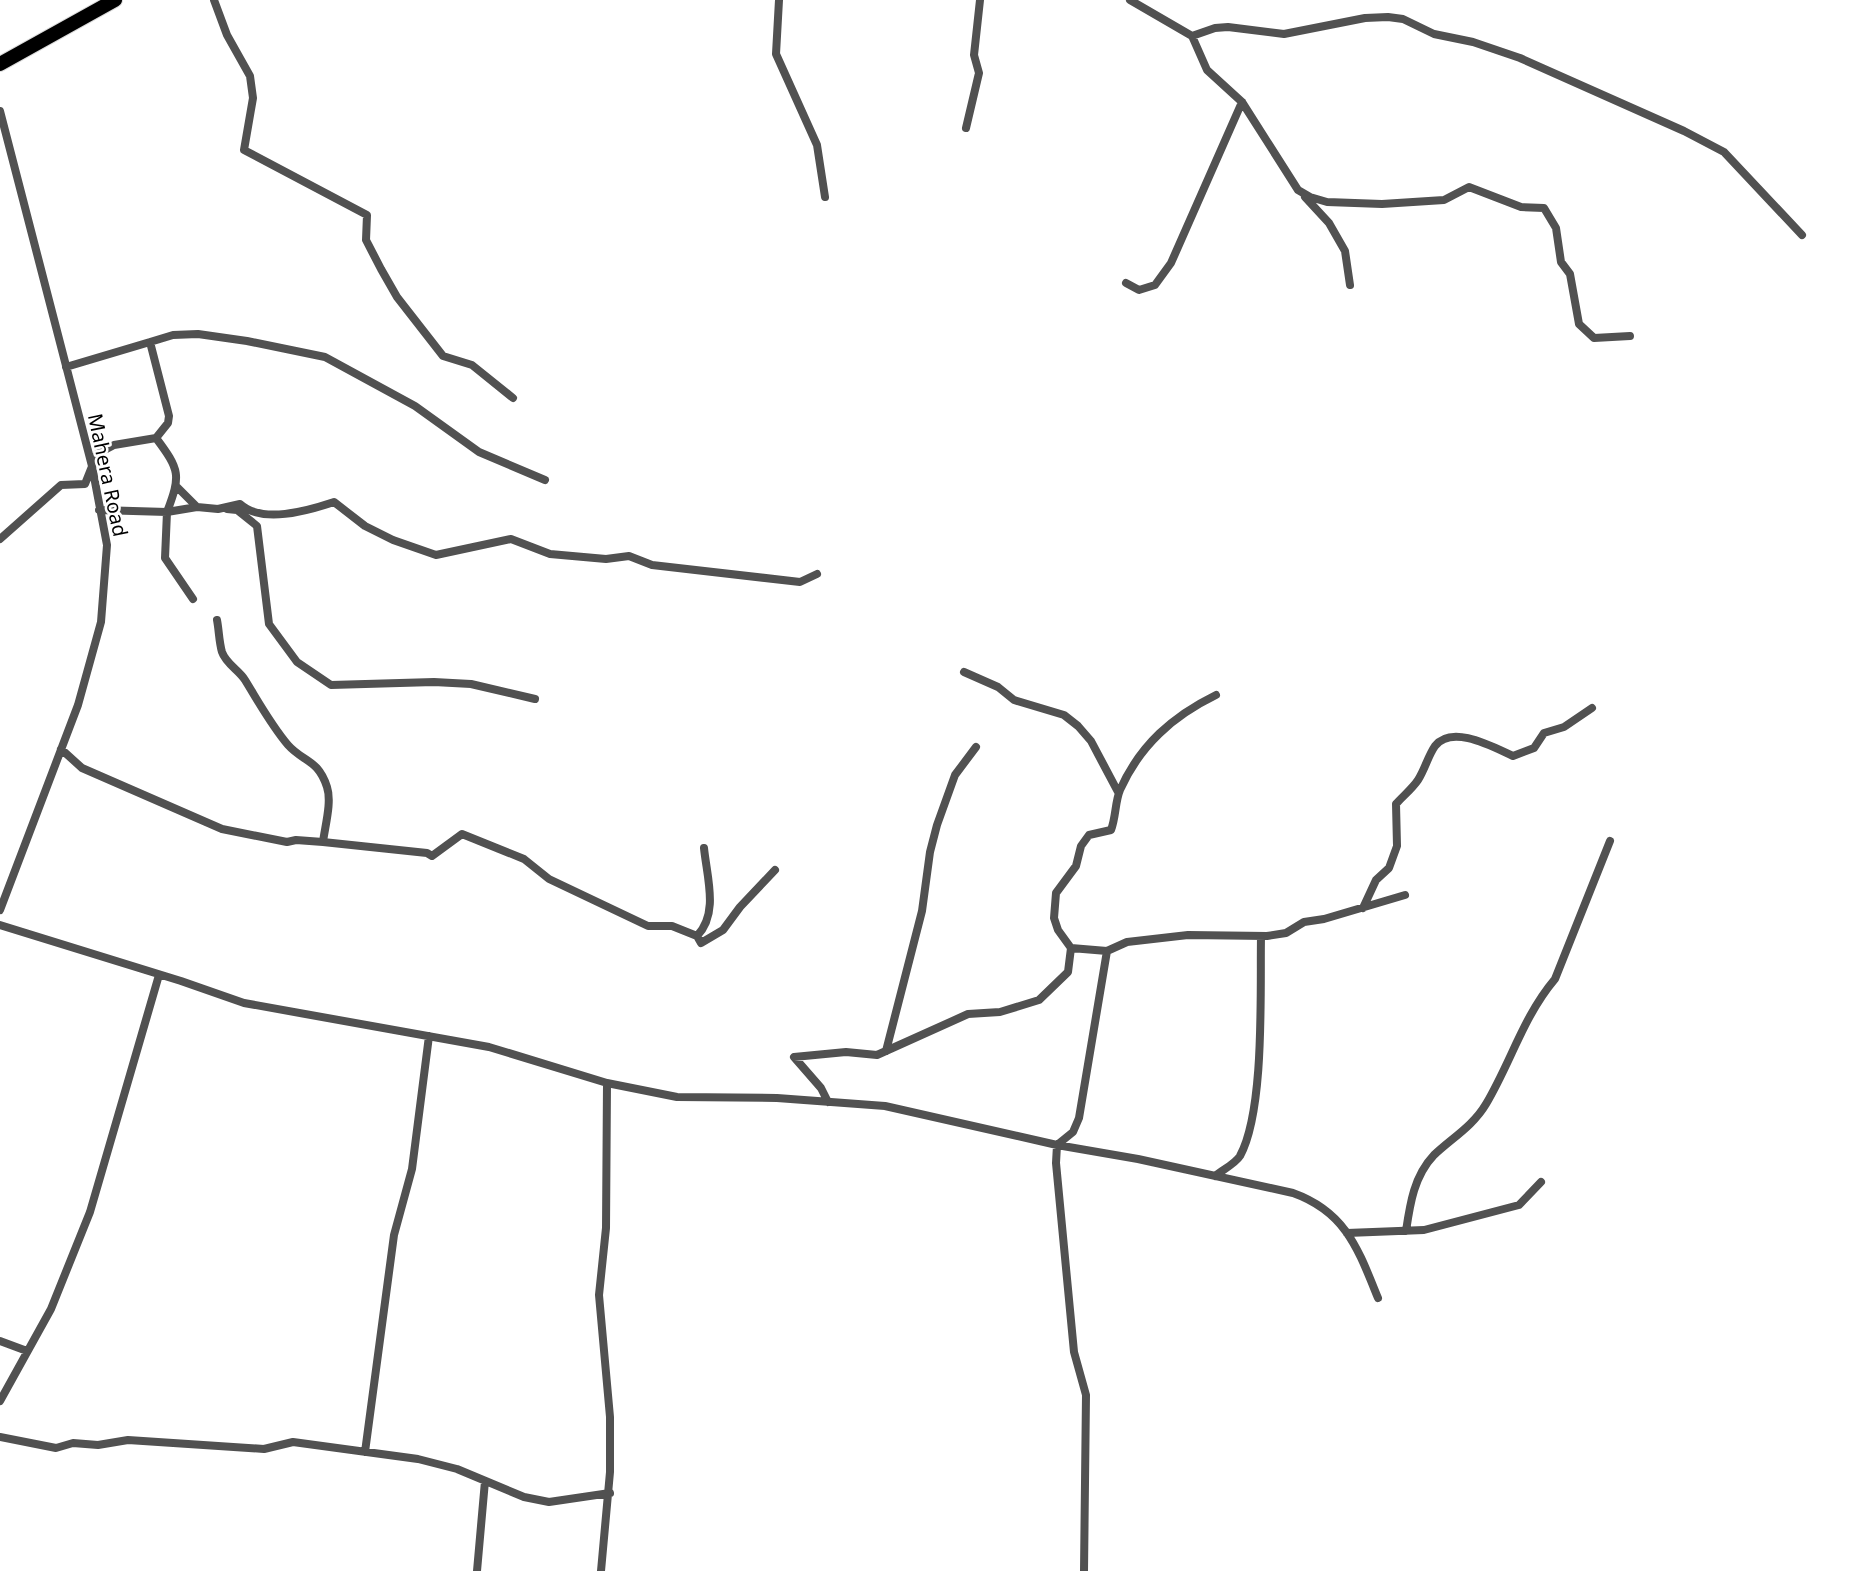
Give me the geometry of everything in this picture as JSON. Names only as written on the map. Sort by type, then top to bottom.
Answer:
[{"type":"main road","points":[[0,64],[115,0]]},
{"type":"street","points":[[214,0],[227,35],[250,76],[253,98],[244,150],[367,215],[366,240],[381,269],[397,297],[444,356],[472,365],[513,398]]},
{"type":"street","points":[[779,0],[776,54],[817,146],[825,197]]},
{"type":"street","points":[[966,128],[979,73],[974,55],[980,0]]},
{"type":"street","points":[[1130,0],[1192,36],[1208,70],[1242,102],[1299,190],[1329,223],[1345,251],[1350,285]]},
{"type":"street","points":[[1192,36],[1215,28],[1228,27],[1284,34],[1365,18],[1403,19],[1434,34],[1473,42],[1520,58],[1684,131],[1724,152],[1802,235]]},
{"type":"street","points":[[1126,283],[1139,290],[1155,285],[1171,263],[1242,102]]},
{"type":"street","name":"Mahera Road","points":[[0,111],[92,466],[107,545],[100,622],[78,705],[0,910]]},
{"type":"street","points":[[1299,190],[1310,197],[1327,202],[1382,204],[1444,200],[1470,187],[1521,207],[1544,208],[1556,228],[1561,262],[1570,274],[1579,324],[1594,338],[1630,336]]},
{"type":"street","points":[[66,367],[173,335],[198,334],[236,339],[325,357],[415,406],[479,452],[545,480]]},
{"type":"street","points":[[0,539],[61,484],[85,484],[97,454],[114,445],[156,438],[168,423],[169,416],[150,342]]},
{"type":"street","points":[[156,438],[177,469],[177,486],[167,512],[165,558],[193,599]]},
{"type":"street","points":[[177,486],[197,507]]},
{"type":"street","points":[[218,509],[240,504],[249,512],[269,514],[315,509],[334,502],[365,526],[393,540],[436,555],[511,539],[550,554],[569,557],[606,559],[629,556],[652,565],[800,582],[817,574]]},
{"type":"street","points":[[99,510],[167,512],[197,507],[237,510],[257,526],[269,624],[297,662],[331,685],[434,682],[471,684],[535,699]]},
{"type":"street","points":[[217,620],[222,652],[227,660],[245,679],[251,695],[262,704],[274,728],[290,747],[315,763],[328,788],[323,842]]},
{"type":"street","points":[[828,1102],[821,1088],[794,1057],[846,1052],[877,1055],[968,1014],[1000,1012],[1039,1000],[1068,972],[1071,948],[1058,930],[1054,918],[1056,893],[1076,866],[1081,846],[1089,835],[1111,830],[1117,814],[1118,792],[1091,741],[1064,715],[1014,700],[998,687],[964,672]]},
{"type":"street","points":[[1118,792],[1159,731],[1187,709],[1216,695]]},
{"type":"street","points":[[1363,908],[1376,880],[1389,868],[1397,846],[1396,804],[1416,783],[1433,749],[1441,740],[1453,736],[1467,739],[1513,756],[1534,748],[1544,733],[1564,727],[1592,708]]},
{"type":"street","points":[[886,1051],[922,911],[930,852],[955,775],[976,747]]},
{"type":"street","points":[[61,750],[81,768],[222,829],[287,843],[296,840],[323,842],[427,853],[432,856],[462,834],[524,859],[549,879],[648,926],[672,926],[696,936],[701,943],[723,930],[740,907],[775,870]]},
{"type":"street","points":[[1406,1231],[1410,1202],[1419,1177],[1434,1156],[1462,1133],[1485,1106],[1539,997],[1555,979],[1610,842]]},
{"type":"street","points":[[696,936],[706,926],[710,911],[704,848]]},
{"type":"street","points":[[1071,948],[1107,951],[1127,942],[1188,935],[1261,936],[1286,933],[1304,922],[1324,919],[1405,895]]},
{"type":"street","points":[[0,926],[244,1003],[489,1047],[607,1083],[677,1097],[777,1098],[885,1106],[1057,1145],[1259,1184],[1316,1201],[1334,1216],[1358,1248],[1378,1298]]},
{"type":"street","points":[[1215,1176],[1239,1158],[1251,1121],[1258,1053],[1261,936]]},
{"type":"street","points":[[1084,1571],[1086,1395],[1074,1352],[1056,1163],[1057,1145],[1073,1132],[1080,1118],[1107,951]]},
{"type":"street","points":[[0,1401],[51,1309],[90,1212],[159,975]]},
{"type":"street","points":[[365,1452],[394,1235],[412,1169],[429,1036]]},
{"type":"street","points":[[601,1571],[610,1493],[610,1417],[599,1294],[606,1228],[607,1083]]},
{"type":"street","points":[[1347,1233],[1424,1230],[1519,1205],[1541,1182]]},
{"type":"street","points":[[0,1341],[27,1351]]},
{"type":"street","points":[[0,1437],[57,1448],[73,1443],[98,1445],[128,1440],[264,1449],[293,1442],[418,1459],[457,1469],[524,1497],[549,1502],[610,1493]]},
{"type":"street","points":[[477,1571],[485,1481]]}]
